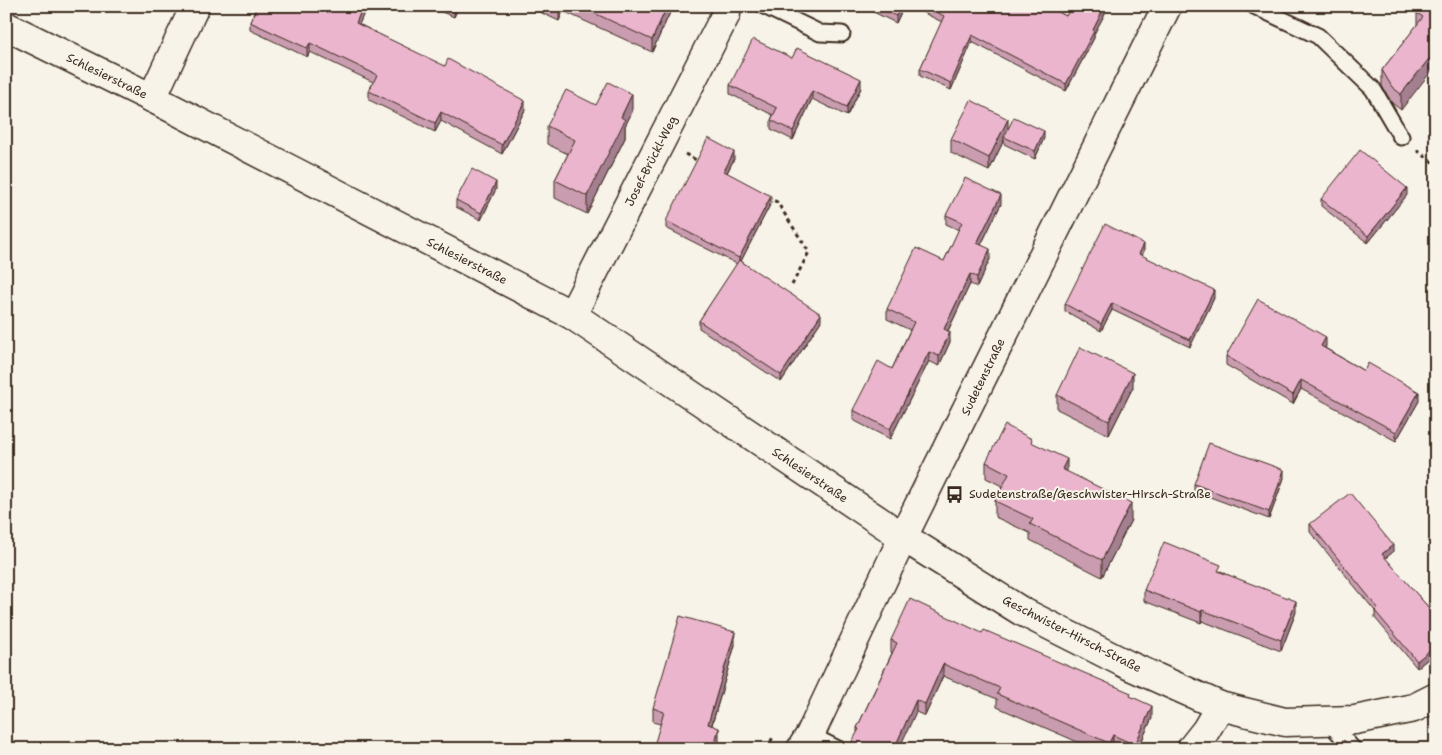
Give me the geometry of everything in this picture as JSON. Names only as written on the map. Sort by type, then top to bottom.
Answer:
[{"type":"street","points":[[152,98],[195,6]]},
{"type":"street","name":"Josef-Brückl-Weg","points":[[572,315],[726,14],[726,6]]},
{"type":"street","name":"Sudetenstraße","points":[[806,742],[903,537],[1167,6]]},
{"type":"street","name":"Schlesierstraße","points":[[6,26],[152,98],[572,315],[903,537]]},
{"type":"street","name":"Geschwister-Hirsch-Straße","points":[[903,537],[1021,611],[1128,665],[1220,706],[1285,722],[1355,720],[1414,708],[1436,697]]},
{"type":"street","points":[[1191,749],[1206,730],[1220,706]]},
{"type":"lane","points":[[764,6],[820,33],[842,34]]},
{"type":"lane","points":[[1254,6],[1318,36],[1373,89],[1401,137]]},
{"type":"lane","points":[[1328,721],[1353,749]]},
{"type":"lane","points":[[806,742],[838,749]]},
{"type":"path","points":[[661,141],[702,163]]},
{"type":"path","points":[[760,193],[777,202],[809,252],[792,285]]},
{"type":"building","points":[[257,6],[363,6],[356,23],[445,66],[448,59],[525,101],[502,145],[441,112],[435,123],[369,91],[377,75],[310,43],[307,48],[250,22]]},
{"type":"building","points":[[579,6],[667,6],[652,40]]},
{"type":"building","points":[[876,6],[901,6],[896,16]]},
{"type":"building","points":[[925,6],[1047,6],[1066,16],[1072,6],[1105,6],[1066,84],[972,35],[951,83],[920,69],[944,16]]},
{"type":"building","points":[[1422,6],[1436,6],[1436,50],[1401,94],[1392,87],[1382,70],[1423,17],[1417,13]]},
{"type":"building","points":[[753,39],[792,58],[797,48],[861,79],[847,107],[812,91],[793,131],[771,120],[777,108],[730,85]]},
{"type":"building","points":[[608,82],[632,94],[621,117],[625,120],[587,196],[555,180],[575,140],[547,126],[566,90],[596,105]]},
{"type":"building","points":[[971,100],[1008,119],[989,158],[951,139]]},
{"type":"building","points":[[1014,117],[1044,131],[1035,151],[1004,137]]},
{"type":"building","points":[[708,138],[734,152],[724,171],[771,196],[739,258],[666,221]]},
{"type":"building","points":[[1360,150],[1407,188],[1368,236],[1321,199]]},
{"type":"building","points":[[472,169],[496,182],[481,213],[456,200]]},
{"type":"building","points":[[965,178],[1001,195],[977,243],[990,249],[977,277],[970,274],[944,329],[950,332],[939,356],[929,352],[890,429],[853,410],[878,361],[892,369],[914,322],[887,309],[916,248],[944,261],[962,222],[946,215]]},
{"type":"building","points":[[1105,224],[1144,244],[1139,254],[1214,290],[1190,340],[1112,303],[1101,324],[1065,304]]},
{"type":"building","points":[[739,260],[821,314],[781,375],[699,321]]},
{"type":"building","points":[[1258,299],[1326,337],[1321,346],[1364,371],[1368,363],[1419,392],[1396,432],[1301,380],[1293,395],[1226,356]]},
{"type":"building","points":[[1080,347],[1133,373],[1109,421],[1057,395]]},
{"type":"building","points":[[1005,425],[1032,439],[1031,442],[1067,459],[1062,469],[1131,503],[1102,560],[1030,524],[1033,519],[995,501],[1009,474],[986,462]]},
{"type":"building","points":[[1209,443],[1284,470],[1269,512],[1194,484]]},
{"type":"building","points":[[1350,493],[1393,545],[1382,554],[1436,616],[1436,645],[1417,661],[1375,611],[1378,608],[1310,524]]},
{"type":"building","points":[[1164,542],[1221,565],[1218,571],[1296,601],[1281,640],[1144,590]]},
{"type":"building","points":[[910,599],[982,633],[984,630],[1131,693],[1130,696],[1152,706],[1135,745],[1113,735],[1109,743],[997,694],[1000,688],[943,664],[925,704],[916,700],[894,749],[848,749],[859,729],[857,728],[897,643],[891,640]]},
{"type":"building","points":[[680,616],[735,632],[708,724],[719,728],[713,749],[653,749],[664,712],[653,708]]},
{"type":"building","points":[[1344,740],[1351,749],[1334,749]]},
{"type":"place","name":"Sudetenstraße/Geschwister-Hirsch-Straße","points":[[955,494]]}]
